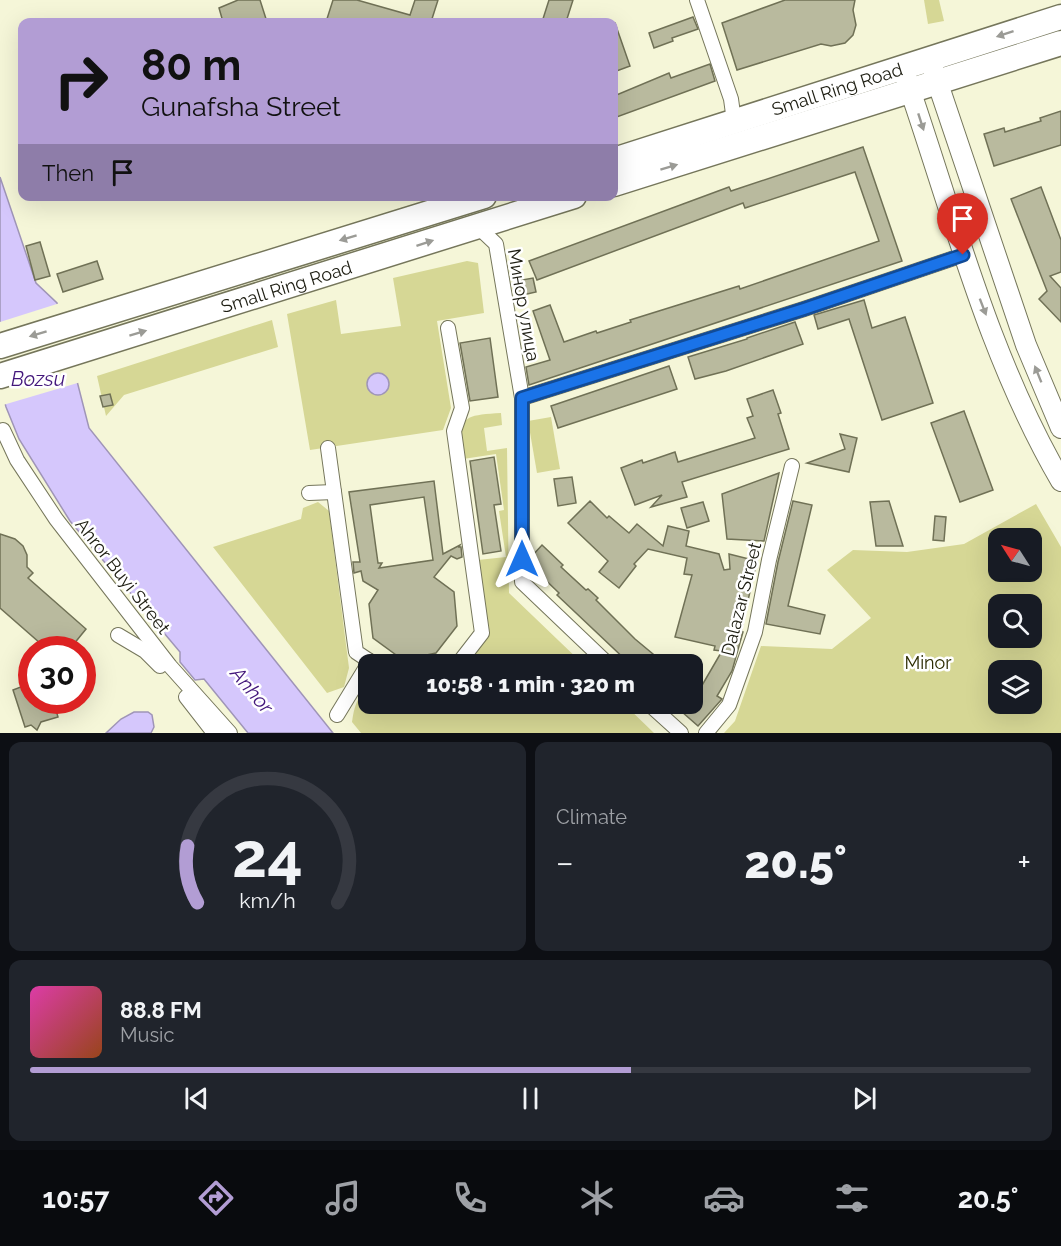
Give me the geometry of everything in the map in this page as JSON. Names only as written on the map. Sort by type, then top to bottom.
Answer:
[{"type":"highway","name":"Small Ring Road","points":[[618,158],[1061,17]]},
{"type":"highway","name":"Small Ring Road","points":[[618,183],[1061,43]]},
{"type":"highway","name":"Small Ring Road","points":[[0,346],[468,201]]},
{"type":"highway","name":"Small Ring Road","points":[[0,376],[558,201]]},
{"type":"highway","points":[[380,228],[389,255]]},
{"type":"main road","points":[[929,58],[1026,345],[1061,428]]},
{"type":"main road","points":[[902,67],[963,255],[1002,358],[1061,481]]},
{"type":"street","points":[[697,0],[731,99],[734,121]]},
{"type":"street","name":"Минор улица","points":[[477,226],[496,244],[522,398],[522,582],[598,654]]},
{"type":"street","points":[[522,398],[804,309],[963,255]]},
{"type":"street","points":[[448,328],[462,408],[454,431],[482,633],[466,654]]},
{"type":"street","name":"Ahror Buyi Street","points":[[3,429],[22,469],[56,519],[170,666],[230,733]]},
{"type":"street","points":[[327,448],[356,652],[359,654]]},
{"type":"street","name":"Dalazar Street","points":[[706,733],[726,712],[755,632],[769,560],[792,465]]},
{"type":"street","points":[[309,493],[334,492]]},
{"type":"street","points":[[118,635],[145,651],[172,679],[214,733]]},
{"type":"street","points":[[337,715],[358,684]]},
{"type":"street","points":[[660,714],[681,733]]},
{"type":"green space","points":[[924,0],[939,0],[944,21],[928,24]]},
{"type":"green space","points":[[467,261],[478,263],[484,313],[437,321],[451,408],[443,430],[310,450],[287,314],[336,300],[341,334],[401,326],[393,278]]},
{"type":"green space","points":[[272,320],[278,347],[124,395],[106,416],[97,376]]},
{"type":"green space","points":[[501,413],[502,425],[484,428],[487,451],[507,448],[509,593],[573,654],[472,654],[488,633],[478,560],[506,557],[499,511],[504,510],[496,454],[463,459],[462,427],[465,421],[477,415]]},
{"type":"green space","points":[[551,417],[560,469],[537,473],[528,421]]},
{"type":"green space","points":[[318,502],[329,511],[349,668],[344,687],[327,693],[213,547],[301,519],[303,508]]},
{"type":"green space","name":"Minor","points":[[1036,504],[1061,547],[1061,733],[724,733],[735,721],[761,646],[832,649],[871,618],[827,570],[853,550],[907,552],[964,544],[988,531],[988,582],[1042,582],[1042,528],[993,528]]},
{"type":"green space","points":[[358,700],[358,714],[634,714],[654,733],[361,733],[352,722]]},
{"type":"water","name":"Bozsu","points":[[0,177],[36,283],[57,303],[89,428],[333,733],[248,733],[204,679],[195,680],[180,662],[180,652],[70,521],[19,439],[0,385]]},
{"type":"water","points":[[378,373],[386,376],[389,384],[386,392],[378,395],[370,392],[367,384],[370,376]]},
{"type":"water","points":[[134,712],[148,712],[152,715],[154,727],[151,733],[106,733],[121,719]]},
{"type":"pier","points":[[60,303],[81,382],[3,405],[0,396],[0,322]]},
{"type":"building","points":[[238,0],[260,0],[266,18],[222,18],[219,8]]},
{"type":"building","points":[[333,0],[357,0],[410,15],[415,0],[438,0],[432,18],[327,18]]},
{"type":"building","points":[[549,0],[573,0],[567,18],[543,18]]},
{"type":"building","points":[[785,0],[855,0],[853,10],[856,25],[853,35],[845,43],[831,46],[821,44],[737,70],[722,23]]},
{"type":"building","points":[[693,17],[698,29],[672,38],[673,41],[654,48],[649,33]]},
{"type":"building","points":[[618,32],[630,66],[618,70]]},
{"type":"building","points":[[710,64],[715,81],[618,117],[618,94],[669,73],[671,78]]},
{"type":"building","points":[[1061,111],[1061,145],[994,166],[984,134],[1004,128],[1005,132],[1041,121],[1040,118]]},
{"type":"building","points":[[863,147],[902,261],[529,385],[526,367],[550,360],[533,311],[550,305],[564,342],[739,286],[740,289],[879,241],[855,172],[745,208],[743,203],[537,280],[529,261],[729,187],[731,191]]},
{"type":"building","points":[[1041,187],[1061,240],[1061,272],[1050,276],[1061,288],[1061,322],[1039,299],[1047,291],[1011,199]]},
{"type":"building","points":[[40,242],[50,276],[35,280],[26,246]]},
{"type":"building","points":[[97,261],[103,279],[63,292],[57,274]]},
{"type":"building","points":[[533,278],[536,292],[518,296],[516,281]]},
{"type":"building","points":[[864,300],[872,328],[905,317],[933,403],[882,420],[849,319],[818,329],[814,315]]},
{"type":"building","points":[[795,322],[803,344],[726,371],[695,379],[688,357]]},
{"type":"building","points":[[490,338],[498,397],[470,401],[460,343]]},
{"type":"building","points":[[669,366],[677,389],[558,428],[551,406]]},
{"type":"building","points":[[773,390],[789,449],[682,482],[687,497],[651,507],[662,495],[635,505],[621,468],[675,452],[678,462],[755,438],[747,418],[753,416],[747,399]]},
{"type":"building","points":[[110,394],[113,405],[103,407],[100,396]]},
{"type":"building","points":[[964,411],[993,490],[960,502],[931,423]]},
{"type":"building","points":[[840,434],[857,438],[849,472],[807,463],[845,449]]},
{"type":"building","points":[[494,457],[501,504],[494,505],[501,551],[483,554],[470,461]]},
{"type":"building","points":[[779,473],[764,541],[727,539],[722,494]]},
{"type":"building","points":[[572,477],[576,503],[558,506],[554,479]]},
{"type":"building","points":[[434,481],[443,554],[460,545],[462,557],[457,559],[451,556],[434,577],[454,592],[457,626],[436,653],[395,654],[373,638],[369,604],[378,590],[363,581],[361,571],[354,573],[353,562],[360,562],[349,492]],"holes":[[[424,497],[433,560],[379,568],[382,563],[378,563],[370,505]]]},
{"type":"building","points":[[590,501],[607,518],[609,516],[629,533],[637,524],[663,546],[668,526],[689,531],[686,546],[719,554],[724,570],[730,569],[729,554],[757,561],[741,631],[743,632],[732,671],[717,696],[722,699],[698,726],[684,714],[703,714],[703,684],[722,651],[714,650],[715,646],[675,637],[692,575],[684,574],[687,558],[648,549],[634,564],[636,566],[619,588],[599,572],[608,561],[568,523]]},
{"type":"building","points":[[793,501],[812,505],[788,606],[825,615],[820,634],[766,624]]},
{"type":"building","points":[[889,501],[903,546],[876,546],[870,502]]},
{"type":"building","points":[[703,502],[709,521],[687,528],[681,508]]},
{"type":"building","points":[[935,516],[946,517],[944,541],[933,540]]},
{"type":"building","points":[[0,534],[15,539],[23,546],[27,555],[27,567],[33,573],[28,578],[86,629],[80,636],[32,636],[0,608]]},
{"type":"building","points":[[542,545],[563,565],[561,567],[598,598],[596,600],[653,654],[619,654],[557,595],[559,593],[531,566],[531,557]]},
{"type":"building","points":[[18,688],[18,705],[13,690]]},
{"type":"building","points":[[21,714],[57,714],[58,717],[41,722],[37,730],[31,725],[25,727]]},
{"type":"route","points":[[522,559],[522,398],[804,309],[963,255]]},
{"type":"water label","name":"Anhor","points":[[252,690]]}]
